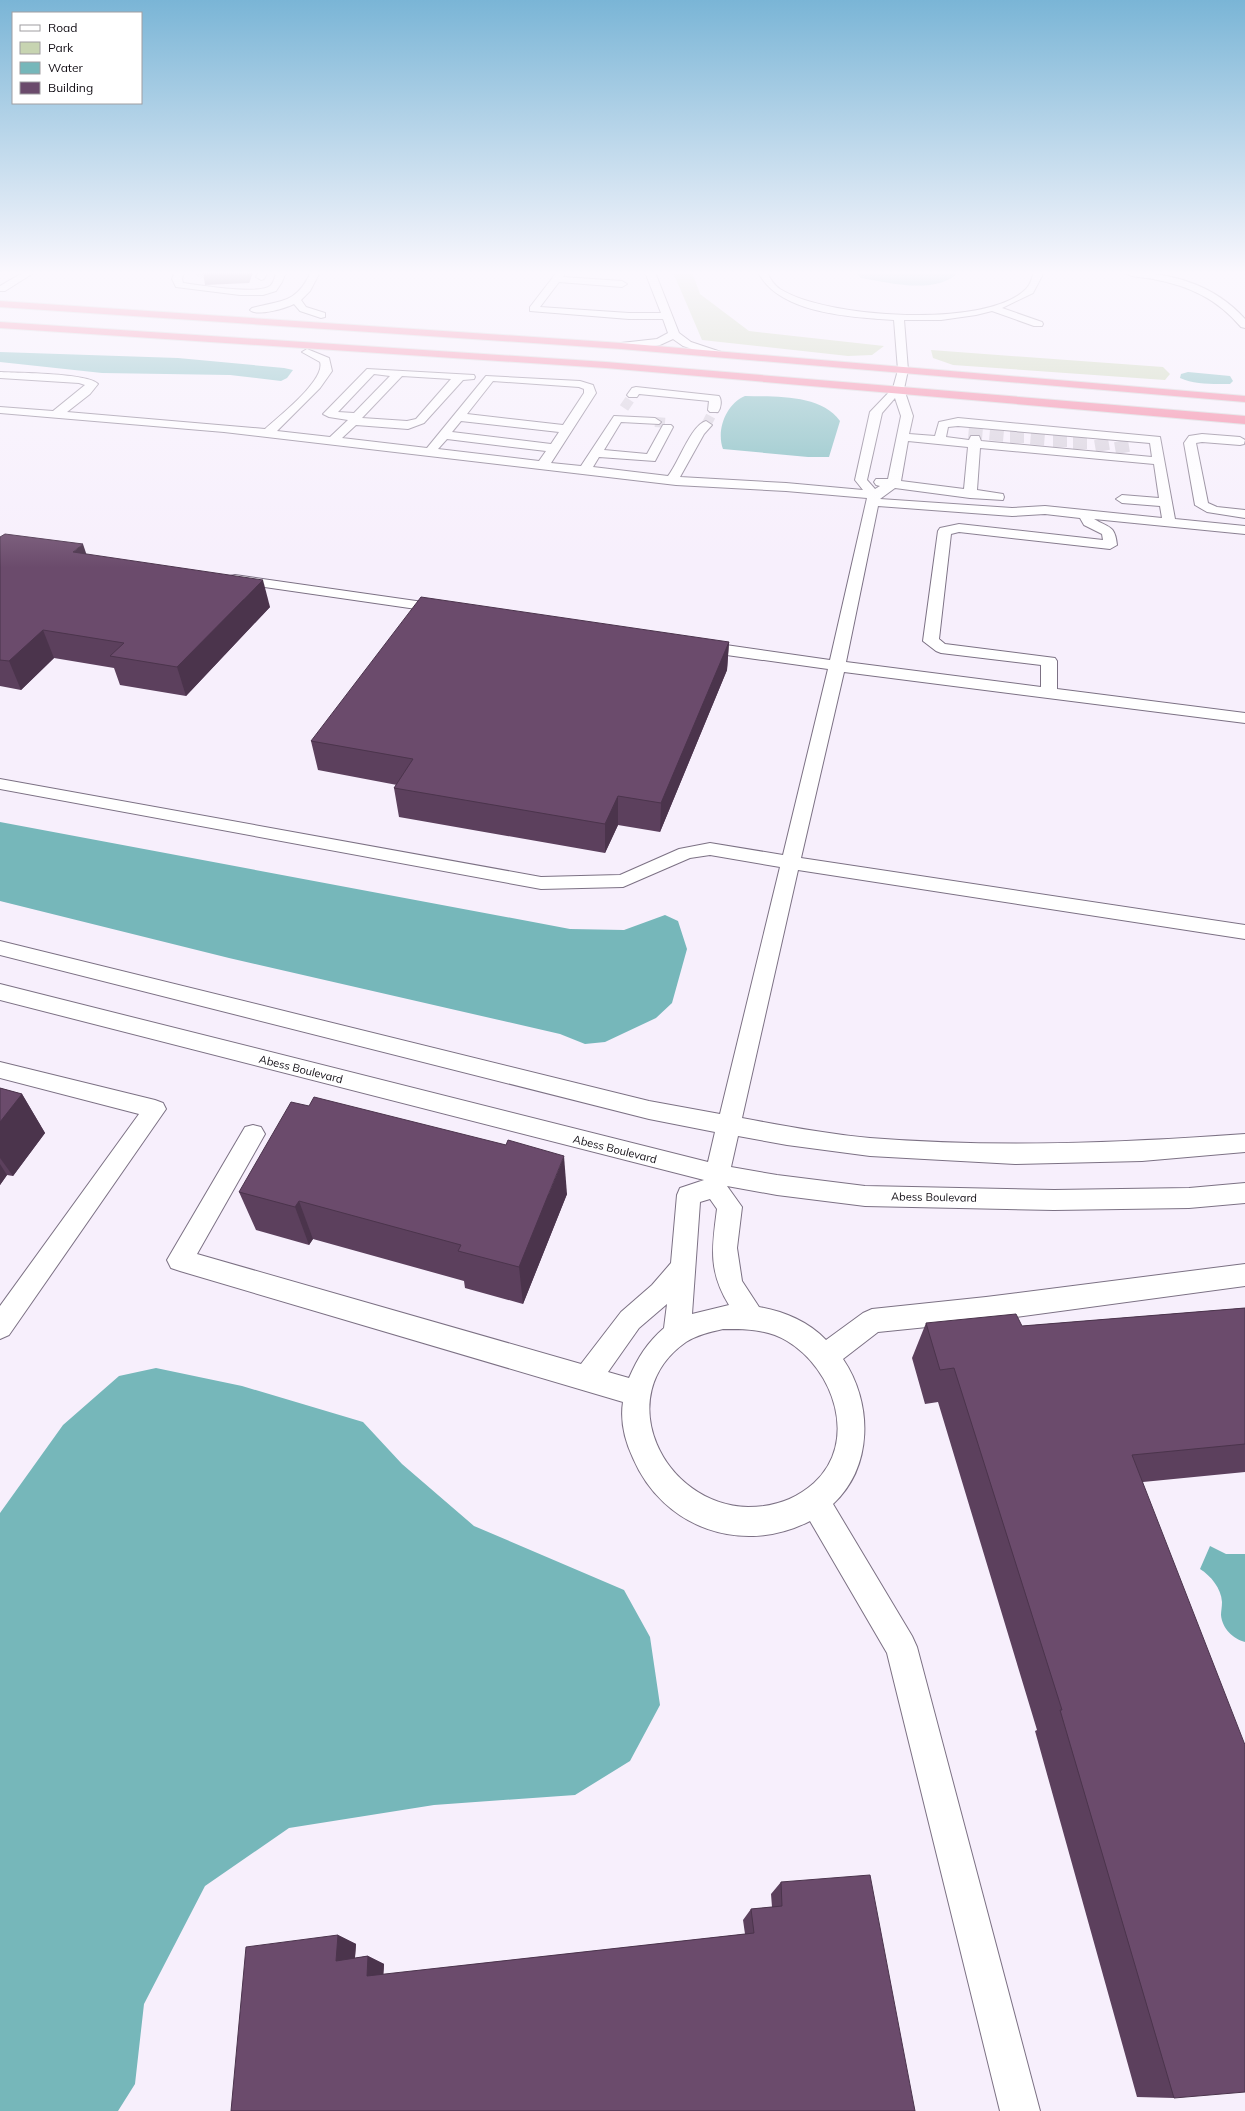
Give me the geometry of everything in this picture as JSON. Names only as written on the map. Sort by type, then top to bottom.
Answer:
[{"type":"highway","points":[[683,371],[899,386]]},
{"type":"highway","points":[[719,371],[899,386],[1245,420]]},
{"type":"highway","points":[[909,371],[1245,399]]},
{"type":"street","points":[[268,433],[319,383],[326,371]]},
{"type":"street","points":[[460,376],[416,424],[408,425],[354,419],[328,414],[371,371],[460,376],[585,385],[590,390],[588,396],[542,465]]},
{"type":"street","points":[[873,498],[861,480],[876,412],[899,386],[903,371]]},
{"type":"street","points":[[333,440],[399,373]]},
{"type":"street","points":[[0,375],[81,380],[92,384],[86,392],[55,415]]},
{"type":"street","points":[[430,452],[490,378]]},
{"type":"street","points":[[461,414],[480,401],[496,384],[504,383],[578,389],[588,396]]},
{"type":"street","points":[[751,1317],[730,1284],[724,1248],[730,1207],[716,1181],[837,666],[873,498],[894,483],[907,416],[899,386]]},
{"type":"street","points":[[633,395],[636,390],[716,398],[711,408]]},
{"type":"street","points":[[0,410],[268,433],[674,480],[824,489],[873,498],[1012,512],[1044,510],[1245,530]]},
{"type":"street","points":[[585,470],[621,413],[655,422]]},
{"type":"street","points":[[461,414],[567,429]]},
{"type":"street","points":[[940,440],[943,424],[953,422],[976,433],[1122,447],[1156,440],[1190,443]]},
{"type":"street","points":[[596,453],[651,458],[666,427]]},
{"type":"street","points":[[674,480],[701,427]]},
{"type":"street","points":[[903,437],[940,440],[976,433],[1122,447],[1159,461]]},
{"type":"street","points":[[970,494],[976,433]]},
{"type":"street","points":[[444,435],[554,448]]},
{"type":"street","points":[[1190,443],[1193,439],[1202,438],[1243,445]]},
{"type":"street","points":[[1156,440],[1169,522]]},
{"type":"street","points":[[1190,443],[1202,504],[1207,508],[1245,514]]},
{"type":"street","points":[[674,480],[709,474],[740,472]]},
{"type":"street","points":[[848,479],[894,483],[1006,498],[1044,510]]},
{"type":"street","points":[[1122,499],[1166,504]]},
{"type":"street","points":[[1049,693],[1049,661],[941,648],[931,641],[945,532],[959,528],[1110,544],[1109,533],[1104,528],[1089,522],[1086,515]]},
{"type":"street","points":[[223,577],[457,611]]},
{"type":"street","points":[[683,644],[837,666],[1245,718]]},
{"type":"street","points":[[0,784],[541,883],[622,881],[686,853],[710,849],[1245,932]]},
{"type":"street","points":[[0,948],[649,1110],[729,1126],[870,1147],[1015,1154],[1142,1151],[1245,1143]]},
{"type":"street","name":"Abess Boulevard","points":[[0,992],[716,1181],[777,1185],[865,1196],[1054,1200],[1189,1198],[1245,1193]]},
{"type":"street","points":[[0,1070],[155,1108],[0,1327]]},
{"type":"street","points":[[253,1134],[180,1260],[637,1393]]},
{"type":"street","points":[[676,1334],[682,1303],[685,1225],[689,1195],[716,1181]]},
{"type":"street","points":[[586,1379],[630,1320],[661,1293],[683,1267]]},
{"type":"street","points":[[826,1356],[872,1321],[986,1309],[1245,1275]]},
{"type":"street","points":[[723,1317],[751,1317],[779,1324],[804,1337],[826,1356],[843,1384],[852,1415],[850,1447],[838,1478],[815,1502],[786,1517],[753,1523],[719,1518],[687,1504],[662,1482],[644,1454],[635,1424],[637,1393],[645,1370],[655,1355],[676,1334],[699,1323],[723,1317]]},
{"type":"street","points":[[815,1502],[901,1647],[1020,2111]]},
{"type":"green space","points":[[1031,371],[1167,371],[1170,374],[1165,380]]},
{"type":"water","points":[[79,371],[293,371],[287,378],[281,381],[230,375],[102,373]]},
{"type":"water","points":[[1188,372],[1230,376],[1233,381],[1230,384],[1205,384],[1180,378],[1181,374]]},
{"type":"water","points":[[745,396],[784,397],[810,401],[832,412],[840,421],[829,457],[808,457],[723,449],[721,434],[724,418],[733,405]]},
{"type":"water","points":[[0,822],[570,929],[624,930],[665,915],[678,921],[687,949],[672,1003],[656,1018],[605,1042],[585,1044],[560,1034],[229,958],[0,901]]},
{"type":"water","points":[[156,1368],[242,1386],[363,1422],[402,1464],[474,1526],[624,1590],[650,1637],[660,1705],[630,1761],[575,1795],[434,1805],[289,1828],[205,1886],[144,2004],[135,2084],[118,2111],[0,2111],[0,1513],[63,1425],[119,1376]]},
{"type":"water","points":[[1210,1546],[1226,1554],[1245,1554],[1245,1642],[1232,1636],[1223,1624],[1221,1615],[1222,1602],[1218,1587],[1208,1575],[1200,1569]]},
{"type":"building","points":[[5,534],[83,544],[73,552],[263,580],[177,667],[110,656],[124,643],[43,630],[9,661],[0,660],[0,537]]},
{"type":"building","points":[[421,597],[729,642],[661,803],[618,796],[605,824],[394,788],[413,759],[311,741]]},
{"type":"building","points":[[0,1088],[22,1094],[0,1122]]},
{"type":"building","points":[[314,1097],[506,1145],[508,1140],[564,1156],[519,1267],[458,1251],[461,1245],[299,1201],[295,1207],[239,1192],[291,1102],[309,1106]]},
{"type":"building","points":[[1245,1308],[1245,1444],[1132,1455],[1245,1745],[1245,2092],[1174,2098],[1060,1710],[1062,1710],[954,1368],[940,1370],[926,1323],[1016,1314],[1022,1326]]},
{"type":"building","points":[[870,1875],[915,2111],[231,2111],[246,1947],[338,1935],[336,1961],[368,1956],[367,1976],[754,1933],[751,1909],[782,1906],[781,1882]]},
{"type":"tunnel","points":[[624,408],[633,395]]},
{"type":"tunnel","points":[[706,425],[714,410]]},
{"type":"tunnel","points":[[655,422],[668,423],[667,427]]},
{"type":"tunnel","points":[[975,439],[976,427]]},
{"type":"tunnel","points":[[996,441],[997,430]]},
{"type":"tunnel","points":[[1017,431],[1017,443]]},
{"type":"tunnel","points":[[1037,445],[1038,433]]},
{"type":"tunnel","points":[[1060,435],[1060,447]]},
{"type":"tunnel","points":[[1080,437],[1080,449]]},
{"type":"tunnel","points":[[1101,439],[1103,451]]},
{"type":"tunnel","points":[[1121,441],[1123,453]]}]
